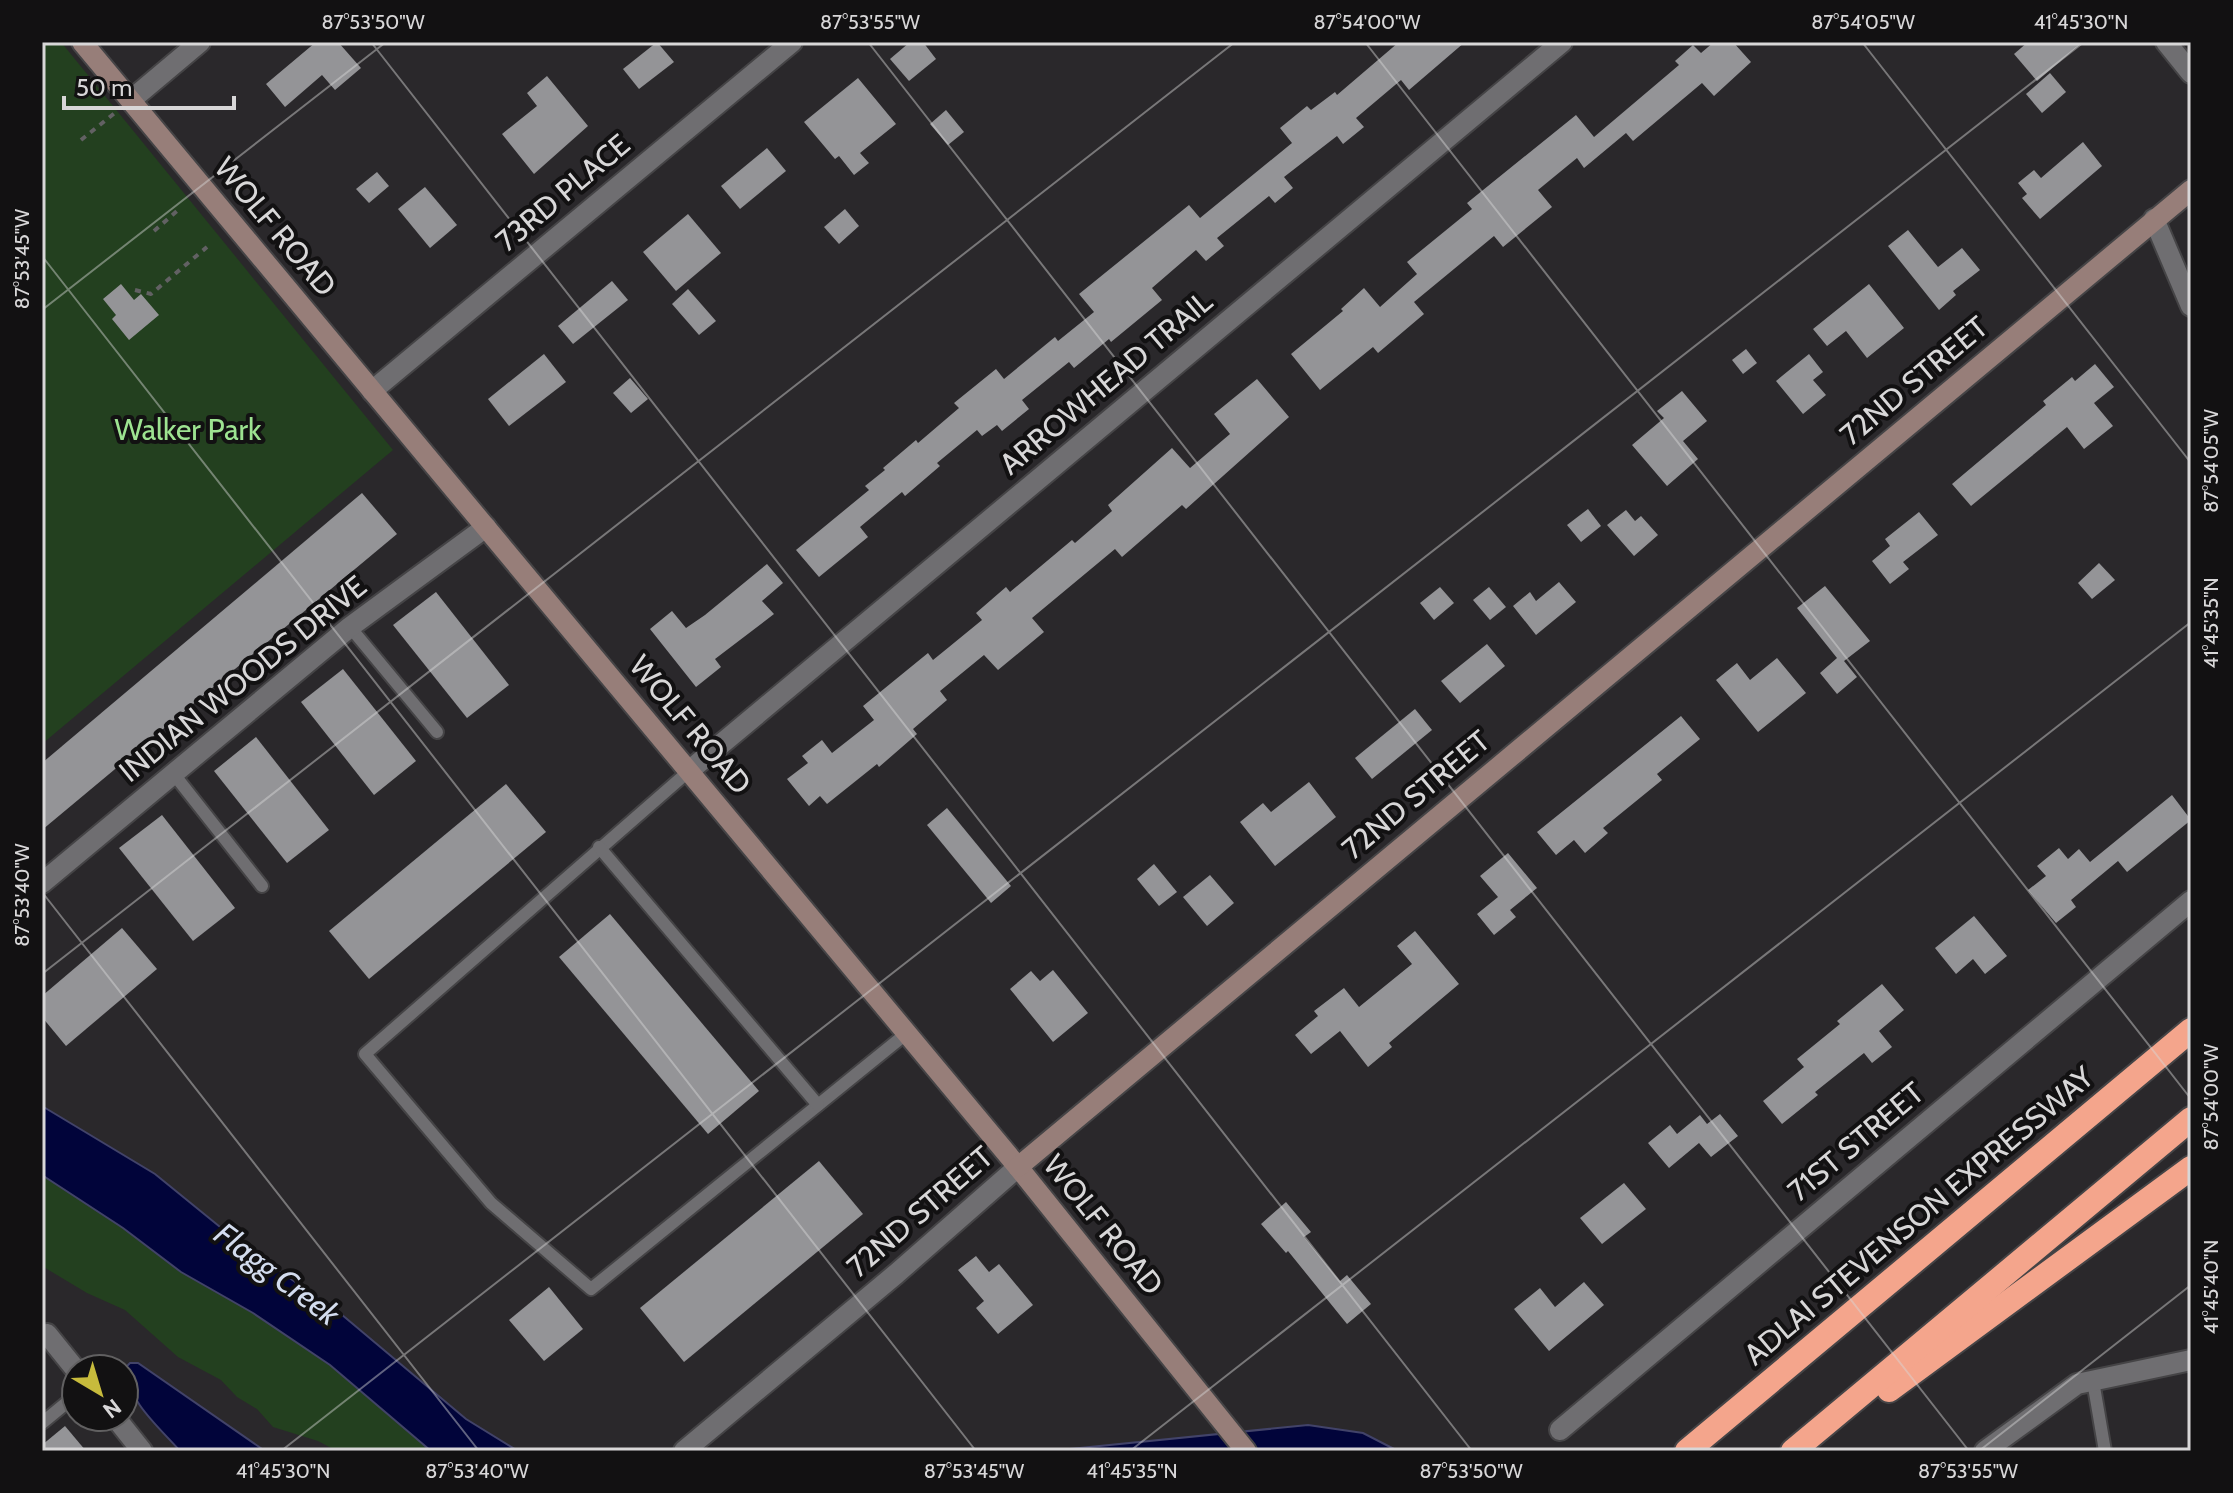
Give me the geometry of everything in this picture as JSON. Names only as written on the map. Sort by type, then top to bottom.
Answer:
[{"type":"highway","name":"ADLAI STEVENSON EXPRESSWAY","points":[[1687,1451],[2191,1030]]},
{"type":"highway","points":[[1793,1451],[2191,1119]]},
{"type":"highway","points":[[1807,1451],[2191,1168]]},
{"type":"street","name":"WOLF ROAD","points":[[82,42],[1018,1167],[1246,1451]]},
{"type":"street","points":[[131,100],[200,42]]},
{"type":"street","name":"73RD PLACE","points":[[372,391],[792,42]]},
{"type":"street","name":"ARROWHEAD TRAIL","points":[[689,771],[1562,42]]},
{"type":"street","points":[[2166,42],[2191,73]]},
{"type":"street","name":"72ND STREET","points":[[684,1451],[896,1274],[1018,1167],[2191,190]]},
{"type":"street","points":[[2154,219],[2191,306]]},
{"type":"street","name":"INDIAN WOODS DRIVE","points":[[42,883],[350,627],[486,527]]},
{"type":"street","name":"71ST STREET","points":[[1560,1430],[2191,901]]},
{"type":"street","points":[[44,1332],[62,1353]]},
{"type":"street","points":[[1985,1451],[2077,1384],[2191,1360]]},
{"type":"street","points":[[128,1433],[142,1451]]},
{"type":"lane","points":[[350,627],[437,732]]},
{"type":"lane","points":[[689,771],[365,1054],[491,1203],[591,1289],[907,1033]]},
{"type":"lane","points":[[173,773],[262,886]]},
{"type":"lane","points":[[599,847],[818,1105]]},
{"type":"lane","points":[[2093,1381],[2105,1451]]},
{"type":"lane","points":[[42,1423],[60,1408]]},
{"type":"path","points":[[81,140],[131,100]]},
{"type":"path","points":[[154,231],[177,211]]},
{"type":"path","points":[[135,290],[151,294],[207,247]]},
{"type":"green space","name":"Walker Park","points":[[42,42],[61,42],[393,450],[42,744]]},
{"type":"green space","points":[[42,1174],[123,1228],[181,1272],[253,1313],[330,1365],[431,1451],[337,1451],[318,1441],[273,1427],[257,1409],[237,1397],[221,1380],[178,1357],[125,1310],[87,1293],[42,1266]]},
{"type":"water","name":"Flagg Creek","points":[[42,1106],[155,1174],[241,1244],[341,1314],[466,1419],[518,1451],[431,1451],[330,1365],[253,1313],[181,1272],[123,1228],[42,1175]]},
{"type":"water","points":[[140,1364],[265,1451],[180,1451],[140,1406]]},
{"type":"water","points":[[1308,1425],[1363,1433],[1398,1451],[1050,1451]]},
{"type":"building","points":[[316,42],[338,42],[361,68],[335,90],[322,75],[285,107],[266,84]]},
{"type":"building","points":[[657,42],[674,62],[639,89],[623,69]]},
{"type":"building","points":[[910,42],[923,42],[936,59],[909,81],[890,59]]},
{"type":"building","points":[[1399,42],[1465,42],[1409,90],[1401,80],[1356,118],[1364,127],[1343,144],[1337,136],[1284,177],[1293,188],[1275,203],[1269,196],[1217,238],[1224,246],[1206,261],[1196,250],[1152,288],[1162,300],[1111,342],[1109,339],[1074,368],[1069,362],[1022,400],[1029,409],[1002,431],[997,425],[982,436],[977,430],[937,463],[940,466],[905,496],[902,492],[860,527],[868,537],[819,577],[796,550],[869,490],[865,486],[885,470],[883,468],[959,408],[954,403],[996,369],[1004,379],[1055,337],[1058,341],[1094,312],[1079,294],[1189,205],[1200,218],[1292,143],[1280,128],[1307,106],[1311,110],[1335,92],[1337,95]]},
{"type":"building","points":[[1714,42],[1733,42],[1751,62],[1714,96],[1702,83],[1633,141],[1626,133],[1584,168],[1577,158],[1538,190],[1552,207],[1503,247],[1494,236],[1414,302],[1424,314],[1378,353],[1373,347],[1320,390],[1291,354],[1343,311],[1341,309],[1364,288],[1380,307],[1417,274],[1407,262],[1472,209],[1467,203],[1576,115],[1594,137],[1679,65],[1675,61],[1693,45],[1701,53]]},
{"type":"building","points":[[2028,42],[2083,42],[2037,81],[2014,54]]},
{"type":"building","points":[[2050,73],[2066,92],[2042,113],[2026,94]]},
{"type":"building","points":[[547,76],[588,126],[534,174],[502,134],[537,106],[527,93]]},
{"type":"building","points":[[858,78],[896,124],[860,153],[869,163],[854,175],[839,156],[835,159],[804,122]]},
{"type":"building","points":[[946,110],[964,132],[948,145],[930,124]]},
{"type":"building","points":[[2083,142],[2102,166],[2040,219],[2022,198],[2027,194],[2018,183],[2034,170],[2041,178]]},
{"type":"building","points":[[767,148],[786,171],[740,209],[721,186]]},
{"type":"building","points":[[377,172],[389,186],[369,203],[356,189]]},
{"type":"building","points":[[425,187],[457,225],[430,248],[398,209]]},
{"type":"building","points":[[845,209],[859,226],[839,244],[824,227]]},
{"type":"building","points":[[688,214],[721,253],[676,291],[643,252]]},
{"type":"building","points":[[1908,230],[1938,267],[1962,248],[1980,270],[1953,291],[1956,295],[1939,310],[1888,246]]},
{"type":"building","points":[[612,281],[628,300],[573,344],[558,326]]},
{"type":"building","points":[[121,284],[134,300],[141,294],[159,315],[129,340],[112,319],[116,315],[103,299]]},
{"type":"building","points":[[1869,284],[1904,328],[1867,358],[1846,331],[1827,346],[1813,329]]},
{"type":"building","points":[[688,289],[716,321],[699,335],[672,304]]},
{"type":"building","points":[[1746,349],[1757,363],[1743,374],[1732,360]]},
{"type":"building","points":[[544,354],[566,382],[509,426],[488,399]]},
{"type":"building","points":[[1809,354],[1823,372],[1813,380],[1826,395],[1803,414],[1776,381]]},
{"type":"building","points":[[2095,364],[2114,387],[2094,403],[2113,426],[2084,449],[2067,427],[1971,506],[1952,484],[2046,405],[2043,401],[2072,377],[2075,381]]},
{"type":"building","points":[[630,378],[648,399],[631,413],[613,393]]},
{"type":"building","points":[[1257,379],[1289,417],[1186,509],[1182,505],[1122,557],[1115,549],[1032,618],[1044,632],[998,670],[984,655],[940,691],[947,700],[913,729],[917,734],[879,767],[877,764],[827,804],[820,796],[809,806],[787,779],[808,763],[802,756],[822,740],[832,753],[874,720],[863,706],[928,653],[933,660],[982,620],[976,613],[1006,587],[1010,592],[1072,540],[1075,543],[1112,511],[1108,505],[1172,448],[1190,468],[1230,434],[1214,414]]},
{"type":"building","points":[[1682,391],[1707,421],[1683,441],[1698,459],[1667,486],[1632,445],[1664,418],[1657,411]]},
{"type":"building","points":[[362,493],[397,534],[42,830],[42,763]]},
{"type":"building","points":[[1588,509],[1601,526],[1581,542],[1567,525]]},
{"type":"building","points":[[1626,510],[1635,521],[1641,516],[1658,535],[1634,556],[1607,525]]},
{"type":"building","points":[[1919,512],[1938,535],[1903,562],[1909,569],[1890,584],[1872,561],[1890,546],[1885,539]]},
{"type":"building","points":[[2099,563],[2115,580],[2092,599],[2078,583]]},
{"type":"building","points":[[767,564],[783,583],[762,601],[774,614],[715,659],[721,667],[696,687],[650,629],[672,611],[686,628]]},
{"type":"building","points":[[1559,582],[1576,602],[1536,635],[1513,606],[1530,592],[1536,601]]},
{"type":"building","points":[[1825,586],[1870,641],[1844,661],[1857,677],[1837,694],[1820,673],[1837,658],[1797,608]]},
{"type":"building","points":[[1440,587],[1454,603],[1434,620],[1420,603]]},
{"type":"building","points":[[1489,587],[1506,607],[1490,620],[1473,600]]},
{"type":"building","points":[[436,592],[509,685],[467,718],[393,625]]},
{"type":"building","points":[[1487,644],[1505,666],[1460,703],[1441,681]]},
{"type":"building","points":[[1777,658],[1806,693],[1758,732],[1716,680],[1737,663],[1750,680]]},
{"type":"building","points":[[343,669],[416,761],[374,795],[301,702]]},
{"type":"building","points":[[1415,709],[1432,730],[1372,779],[1355,758]]},
{"type":"building","points":[[1681,716],[1700,739],[1657,774],[1662,780],[1603,828],[1608,833],[1585,853],[1574,840],[1556,855],[1537,832]]},
{"type":"building","points":[[256,737],[329,830],[287,863],[214,771]]},
{"type":"building","points":[[1309,782],[1336,817],[1275,866],[1240,822],[1263,803],[1271,812]]},
{"type":"building","points":[[506,784],[546,832],[369,979],[329,931]]},
{"type":"building","points":[[2172,795],[2191,820],[2127,872],[2118,861],[2071,900],[2076,907],[2056,923],[2028,890],[2046,876],[2037,866],[2059,848],[2068,859],[2079,849],[2090,862]]},
{"type":"building","points":[[947,808],[1011,886],[991,903],[927,825]]},
{"type":"building","points":[[162,815],[235,908],[193,941],[119,848]]},
{"type":"building","points":[[1508,853],[1537,888],[1510,910],[1516,917],[1494,935],[1477,914],[1498,897],[1480,876]]},
{"type":"building","points":[[1154,864],[1177,892],[1159,906],[1137,879]]},
{"type":"building","points":[[1210,875],[1234,903],[1207,926],[1183,897]]},
{"type":"building","points":[[610,914],[759,1091],[708,1134],[559,957]]},
{"type":"building","points":[[1974,916],[2007,956],[1985,974],[1973,959],[1956,974],[1935,948]]},
{"type":"building","points":[[122,928],[157,969],[66,1046],[42,1017],[42,996]]},
{"type":"building","points":[[1415,931],[1459,984],[1389,1043],[1392,1047],[1368,1067],[1340,1031],[1311,1054],[1295,1035],[1318,1016],[1314,1011],[1344,988],[1359,1007],[1412,964],[1397,946]]},
{"type":"building","points":[[1053,970],[1088,1013],[1053,1042],[1010,989],[1031,971],[1040,981]]},
{"type":"building","points":[[1882,984],[1904,1010],[1879,1031],[1892,1047],[1872,1063],[1864,1053],[1815,1092],[1818,1095],[1782,1124],[1763,1101],[1804,1067],[1797,1059]]},
{"type":"building","points":[[1720,1114],[1738,1136],[1711,1157],[1699,1143],[1669,1168],[1648,1143],[1670,1125],[1677,1134],[1700,1115],[1707,1124]]},
{"type":"building","points":[[819,1161],[863,1214],[684,1362],[640,1308]]},
{"type":"building","points":[[1624,1183],[1646,1209],[1602,1244],[1580,1218]]},
{"type":"building","points":[[1286,1202],[1311,1232],[1304,1237],[1340,1281],[1347,1275],[1371,1304],[1347,1324],[1288,1251],[1286,1253],[1261,1224]]},
{"type":"building","points":[[976,1256],[989,1272],[999,1264],[1033,1305],[998,1334],[976,1308],[984,1301],[958,1270]]},
{"type":"building","points":[[1584,1282],[1604,1305],[1549,1351],[1514,1309],[1540,1288],[1555,1307]]},
{"type":"building","points":[[549,1287],[583,1329],[544,1361],[509,1320]]},
{"type":"building","points":[[60,1430],[60,1433],[71,1433],[86,1451],[42,1451],[42,1445]]}]
